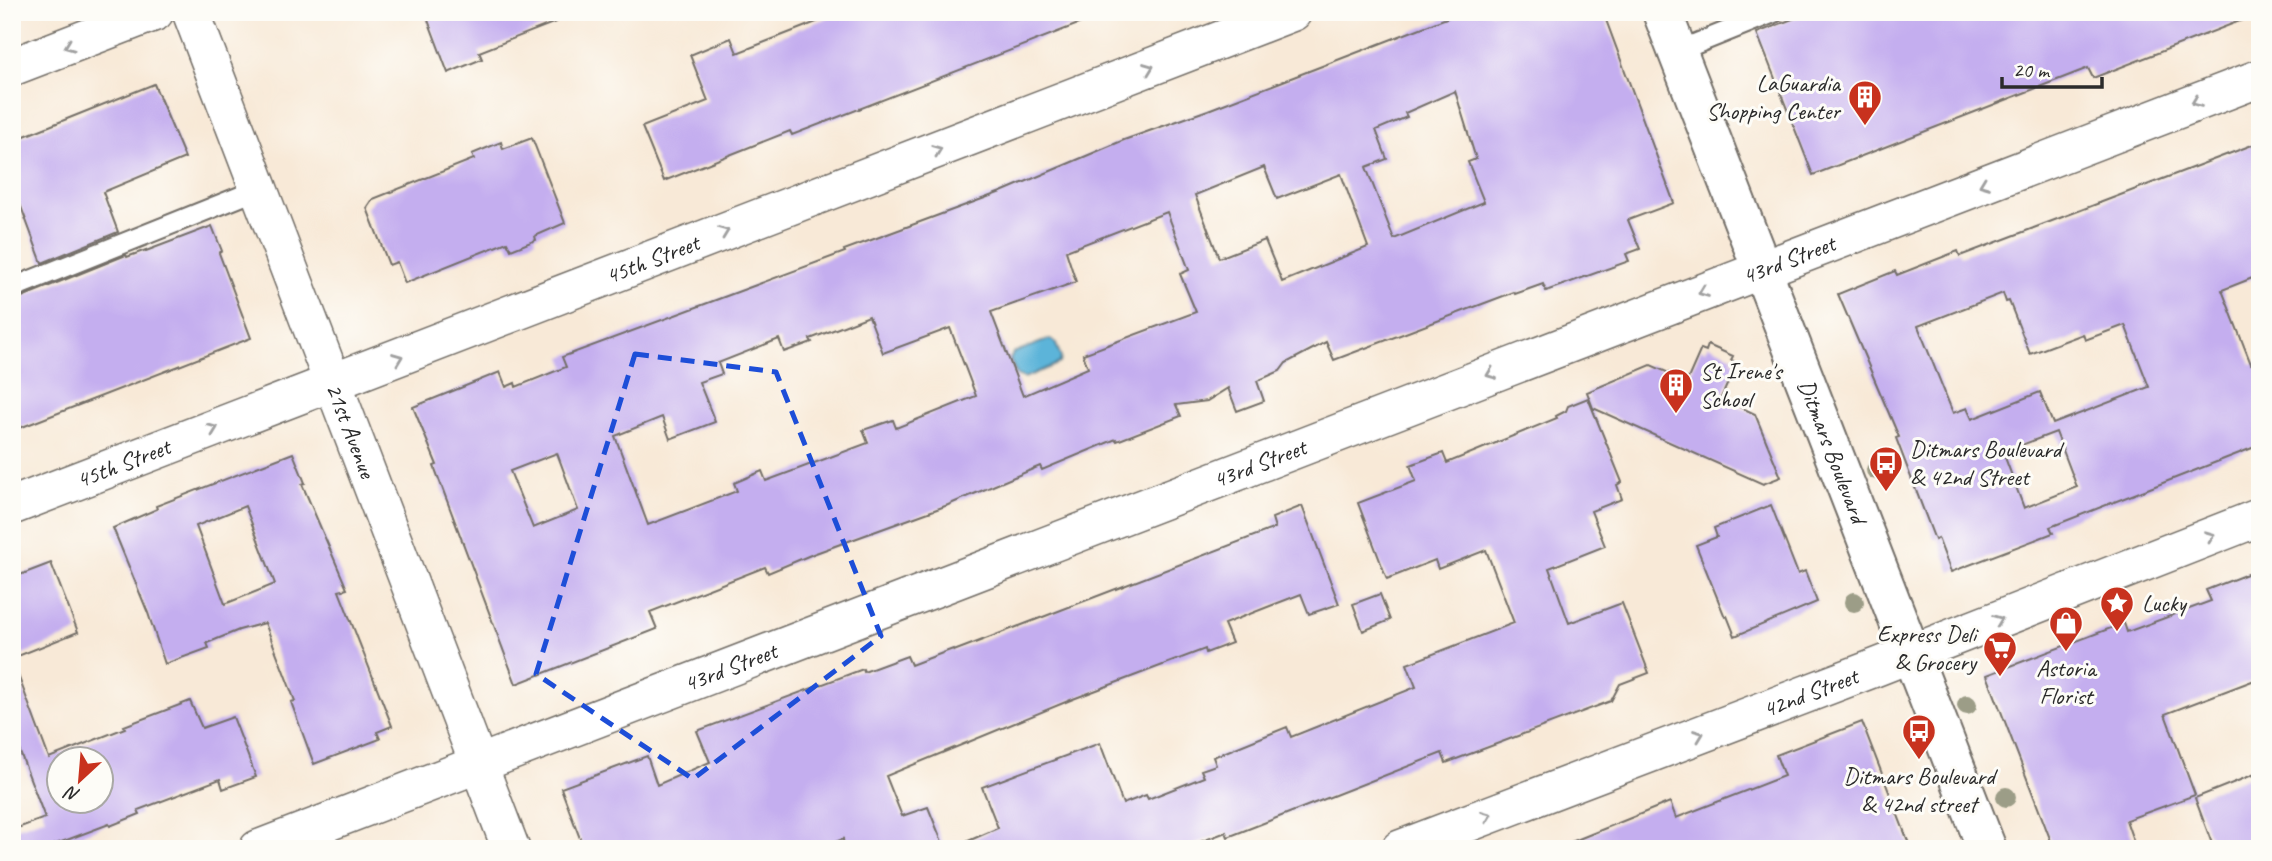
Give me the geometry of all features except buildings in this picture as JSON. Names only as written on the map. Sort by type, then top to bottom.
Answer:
[{"type":"street","points":[[12,67],[155,12]]},
{"type":"street","name":"21st Avenue","points":[[191,12],[511,849]]},
{"type":"street","name":"45th Street","points":[[12,506],[1293,12]]},
{"type":"street","name":"Ditmars Boulevard","points":[[1662,12],[1987,849]]},
{"type":"street","name":"43rd Street","points":[[258,849],[2260,78]]},
{"type":"street","name":"42nd Street","points":[[1400,849],[2260,517]]},
{"type":"lane","points":[[1678,51],[1775,12]]},
{"type":"lane","points":[[12,288],[259,189]]},
{"type":"highlighted area","points":[[635,354],[776,372],[881,636],[693,779],[536,674]]},
{"type":"water","points":[[1050,339],[1055,342],[1061,357],[1060,363],[1024,378],[1017,375],[1010,360],[1013,353]]},
{"type":"place","name":"LaGuardia Shopping Center","points":[[1865,127]]},
{"type":"place","name":"St Irene's School","points":[[1676,415]]},
{"type":"place","name":"Ditmars Boulevard & 42nd Street","points":[[1886,493]]},
{"type":"place","name":"Lucky","points":[[2117,633]]},
{"type":"place","name":"Astoria Florist","points":[[2066,653]]},
{"type":"place","name":"Express Deli & Grocery","points":[[2000,678]]},
{"type":"place","name":"Ditmars Boulevard & 42nd street","points":[[1919,761]]}]
